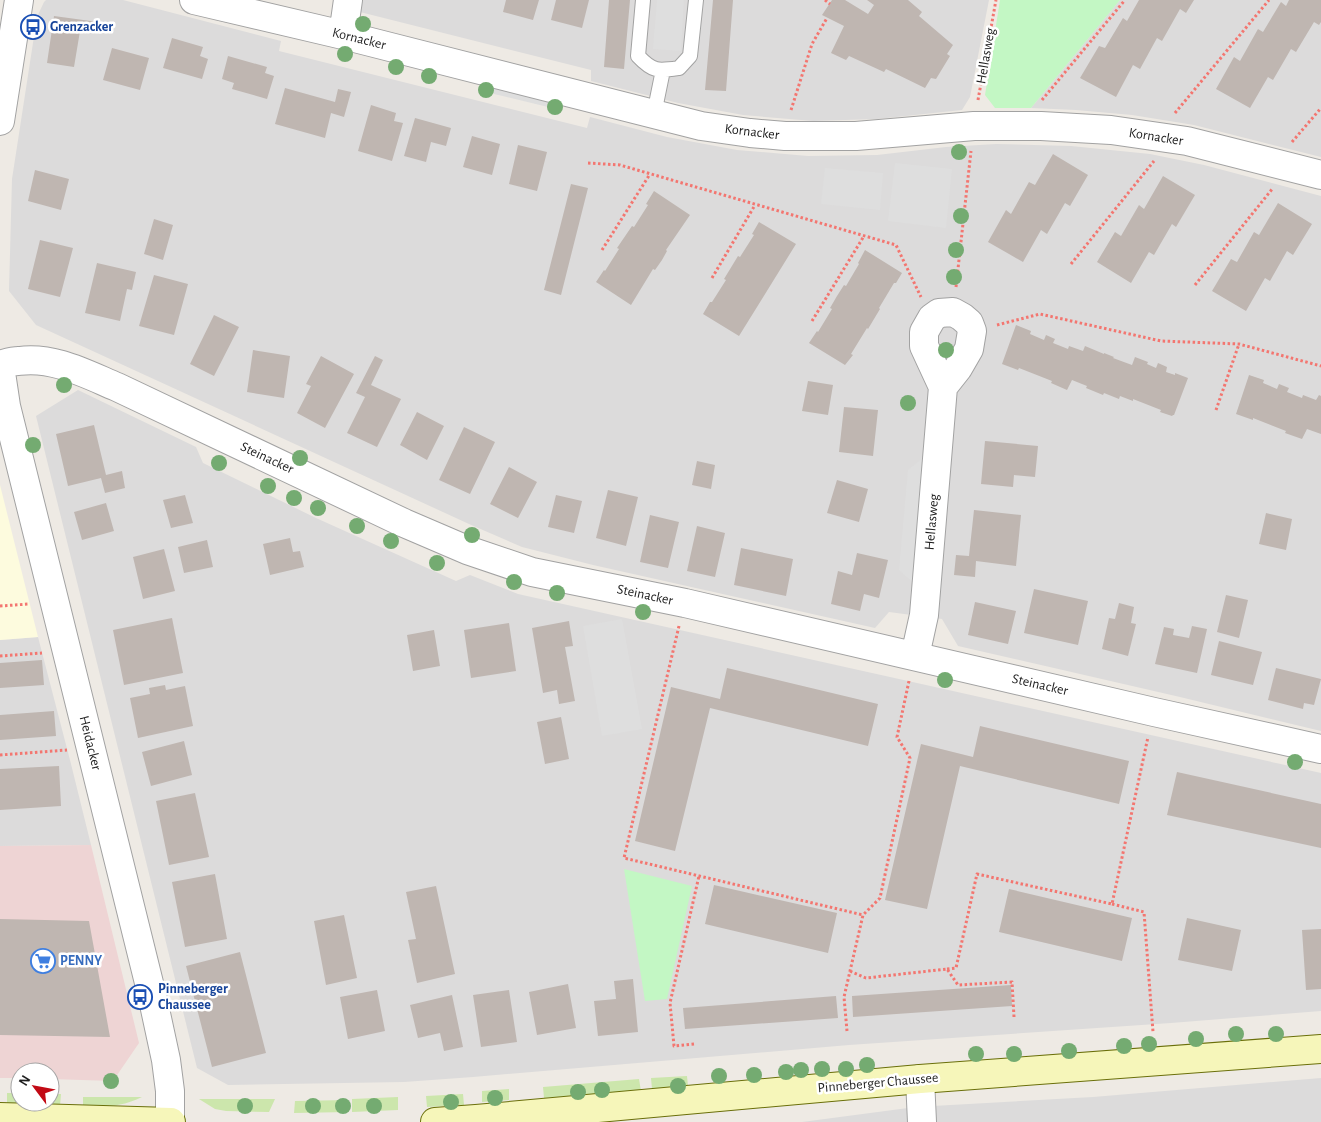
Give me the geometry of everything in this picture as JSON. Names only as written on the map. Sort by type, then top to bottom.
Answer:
[{"type":"main road","name":"Pinneberger Chaussee","points":[[435,1122],[476,1120],[920,1079],[1321,1049]]},
{"type":"main road","points":[[0,1117],[170,1122]]},
{"type":"street","points":[[0,121],[19,0]]},
{"type":"street","name":"Kornacker","points":[[194,0],[343,35],[701,126],[785,136],[856,136],[974,126],[1041,126],[1111,130],[1187,141],[1321,175]]},
{"type":"street","points":[[343,35],[348,0]]},
{"type":"street","points":[[942,315],[962,317],[969,323],[972,331],[969,349],[958,368],[943,387]]},
{"type":"street","name":"Hellasweg","points":[[915,656],[924,615],[943,387],[924,346],[924,332],[942,315]]},
{"type":"street","name":"Steinacker","points":[[0,365],[20,360],[37,360],[51,362],[85,374],[117,387],[404,523],[467,550],[532,572],[685,604],[1154,712],[1321,748]]},
{"type":"street","name":"Heidacker","points":[[0,365],[6,406],[152,995],[166,1060],[170,1091],[170,1122]]},
{"type":"street","points":[[920,1079],[922,1122]]},
{"type":"lane","points":[[643,0],[638,56],[648,67],[663,70],[679,68],[690,56],[696,0]]},
{"type":"lane","points":[[654,114],[663,70]]},
{"type":"path","points":[[825,0],[830,4]]},
{"type":"path","name":"Hellasweg","points":[[978,102],[996,0]]},
{"type":"path","points":[[1039,104],[1125,0]]},
{"type":"path","points":[[1172,117],[1269,0]]},
{"type":"path","points":[[789,114],[812,44],[827,18]]},
{"type":"path","points":[[1291,144],[1321,108]]},
{"type":"path","points":[[942,315],[971,150]]},
{"type":"path","points":[[1071,264],[1156,159]]},
{"type":"path","points":[[588,163],[620,165],[896,245],[942,315]]},
{"type":"path","points":[[602,250],[650,174]]},
{"type":"path","points":[[1195,285],[1274,187]]},
{"type":"path","points":[[712,278],[755,205]]},
{"type":"path","points":[[812,321],[864,236]]},
{"type":"path","points":[[972,331],[1040,314],[1161,341],[1239,344],[1321,366]]},
{"type":"path","points":[[1216,410],[1239,344]]},
{"type":"path","points":[[0,606],[35,603]]},
{"type":"path","points":[[685,604],[624,858],[863,914]]},
{"type":"path","points":[[0,656],[46,653]]},
{"type":"path","points":[[847,1031],[844,997],[863,914],[880,898],[910,758],[896,737],[915,656]]},
{"type":"path","points":[[1112,904],[1154,712]]},
{"type":"path","points":[[0,755],[72,749]]},
{"type":"path","points":[[850,971],[866,978],[956,968],[977,874],[1144,912],[1153,1032]]},
{"type":"path","points":[[694,1044],[674,1046],[670,1003],[698,876]]},
{"type":"path","points":[[947,969],[958,985],[1012,982],[1014,1017]]},
{"type":"shaded area","points":[[46,0],[123,0],[281,41],[279,51],[587,128],[590,117],[667,137],[737,150],[808,156],[877,155],[946,147],[996,144],[1071,146],[1150,154],[1204,165],[1321,196],[1321,731],[958,646],[942,619],[889,612],[875,628],[593,565],[522,547],[36,325],[9,291],[12,179],[37,17]]},
{"type":"shaded area","points":[[361,0],[989,0],[970,97],[962,110],[877,119],[813,121],[743,115],[678,103],[591,81],[591,70],[360,12]]},
{"type":"shaded area","points":[[657,0],[684,0],[681,51],[653,49]]},
{"type":"shaded area","points":[[1120,0],[1321,0],[1321,157],[1194,125],[1132,115],[1031,108]]},
{"type":"shaded area","points":[[491,85],[552,101],[548,107],[494,94]]},
{"type":"shaded area","points":[[895,163],[952,169],[946,228],[888,221]]},
{"type":"shaded area","points":[[825,168],[883,173],[880,210],[821,204]]},
{"type":"shaded area","points":[[78,390],[196,447],[203,463],[316,518],[456,581],[470,575],[518,594],[1321,773],[1321,1011],[849,1045],[404,1082],[228,1085],[197,1068],[36,416]]},
{"type":"shaded area","points":[[927,455],[916,585],[899,570],[908,470]]},
{"type":"shaded area","points":[[0,485],[38,637],[0,640]]},
{"type":"shaded area","points":[[622,619],[642,729],[602,736],[583,626]]},
{"type":"shaded area","points":[[38,637],[91,845],[0,846],[0,640]]},
{"type":"shaded area","points":[[91,845],[139,1043],[113,1081],[60,1079],[60,1062],[10,1062],[10,1078],[0,1078],[0,846]]},
{"type":"shaded area","points":[[1321,1078],[1321,1122],[934,1122],[933,1106],[1093,1097]]},
{"type":"shaded area","points":[[908,1108],[909,1122],[802,1122]]},
{"type":"green space","points":[[1000,0],[1120,0],[1031,108],[995,108],[985,95]]},
{"type":"green space","points":[[624,869],[692,886],[667,999],[645,1001]]},
{"type":"green space","points":[[687,1076],[688,1086],[652,1089],[651,1078]]},
{"type":"green space","points":[[639,1079],[641,1091],[544,1098],[543,1087]]},
{"type":"green space","points":[[509,1089],[509,1100],[482,1102],[482,1091]]},
{"type":"green space","points":[[7,1093],[10,1093],[10,1106],[7,1106]]},
{"type":"green space","points":[[463,1094],[464,1105],[427,1107],[426,1096]]},
{"type":"green space","points":[[83,1097],[142,1097],[120,1105],[83,1106]]},
{"type":"green space","points":[[398,1097],[398,1110],[352,1112],[352,1099]]},
{"type":"green space","points":[[199,1099],[275,1099],[269,1112],[215,1109]]},
{"type":"green space","points":[[348,1100],[349,1112],[294,1113],[295,1101]]},
{"type":"building","points":[[506,0],[539,0],[533,20],[503,12]]},
{"type":"building","points":[[556,0],[589,0],[582,28],[551,20]]},
{"type":"building","points":[[609,0],[630,0],[624,69],[604,67]]},
{"type":"building","points":[[713,0],[733,0],[726,91],[705,90]]},
{"type":"building","points":[[832,0],[845,0],[868,14],[874,5],[867,0],[908,0],[922,12],[919,16],[953,45],[947,54],[950,56],[936,79],[931,78],[925,88],[886,69],[884,72],[849,56],[846,60],[831,53],[844,26],[822,15]]},
{"type":"building","points":[[1139,0],[1194,0],[1186,13],[1180,9],[1162,41],[1157,38],[1140,69],[1133,65],[1116,97],[1080,78],[1099,46],[1105,48],[1123,18],[1127,21]]},
{"type":"building","points":[[1289,0],[1321,0],[1321,22],[1319,25],[1314,22],[1296,52],[1291,49],[1273,80],[1268,77],[1250,108],[1216,89],[1234,57],[1240,61],[1258,29],[1263,32],[1281,2],[1286,6]]},
{"type":"building","points":[[54,16],[98,22],[96,33],[80,31],[74,67],[47,63]]},
{"type":"building","points":[[172,38],[203,47],[200,56],[208,59],[202,79],[163,68]]},
{"type":"building","points":[[112,48],[149,58],[140,90],[103,80]]},
{"type":"building","points":[[228,56],[267,67],[265,73],[274,76],[267,99],[232,89],[234,83],[222,79]]},
{"type":"building","points":[[285,88],[335,102],[338,89],[351,92],[344,117],[331,113],[325,138],[275,124]]},
{"type":"building","points":[[371,105],[396,113],[394,121],[403,123],[392,161],[358,151]]},
{"type":"building","points":[[415,118],[451,128],[446,146],[431,142],[426,162],[404,156]]},
{"type":"building","points":[[472,136],[500,144],[492,175],[463,167]]},
{"type":"building","points":[[518,145],[547,152],[537,191],[509,184]]},
{"type":"building","points":[[1053,154],[1088,175],[1070,206],[1065,203],[1047,234],[1041,230],[1023,262],[988,242],[1006,210],[1011,214],[1029,182],[1035,185]]},
{"type":"building","points":[[35,170],[69,179],[61,210],[28,201]]},
{"type":"building","points":[[1163,176],[1195,195],[1176,227],[1172,224],[1154,255],[1149,252],[1131,283],[1097,262],[1115,232],[1121,236],[1139,205],[1144,209]]},
{"type":"building","points":[[571,184],[588,188],[561,295],[544,290]]},
{"type":"building","points":[[654,191],[690,215],[631,305],[596,282],[605,271],[619,249],[617,248],[632,226],[634,227],[648,205],[646,204]]},
{"type":"building","points":[[1278,203],[1312,224],[1293,255],[1287,251],[1270,281],[1265,278],[1246,311],[1212,291],[1231,259],[1237,262],[1254,232],[1259,235]]},
{"type":"building","points":[[154,219],[173,225],[163,260],[144,254]]},
{"type":"building","points":[[759,222],[796,244],[739,336],[703,314],[726,280],[724,279],[738,256],[740,257],[754,235],[752,234]]},
{"type":"building","points":[[40,240],[73,248],[60,297],[28,289]]},
{"type":"building","points":[[865,250],[902,273],[851,354],[853,355],[845,365],[809,343],[832,309],[830,308],[844,285],[846,286]]},
{"type":"building","points":[[97,263],[136,272],[132,290],[127,289],[120,321],[85,313]]},
{"type":"building","points":[[154,275],[188,284],[174,335],[139,326]]},
{"type":"building","points":[[214,315],[239,327],[214,376],[190,364]]},
{"type":"building","points":[[1016,325],[1031,331],[1030,334],[1044,340],[1046,335],[1055,339],[1053,343],[1068,349],[1069,346],[1083,351],[1085,346],[1132,365],[1135,357],[1148,362],[1147,364],[1156,368],[1158,363],[1167,367],[1166,372],[1188,378],[1174,415],[1160,412],[1161,410],[1133,399],[1133,401],[1120,396],[1119,399],[1104,393],[1103,395],[1072,380],[1067,390],[1051,383],[1052,381],[1019,368],[1018,370],[1002,364]]},
{"type":"building","points":[[253,350],[290,356],[284,398],[247,392]]},
{"type":"building","points":[[321,356],[354,374],[325,428],[297,413],[311,386],[306,384]]},
{"type":"building","points":[[375,356],[383,360],[371,385],[401,399],[377,447],[347,433],[365,397],[356,393]]},
{"type":"building","points":[[1249,375],[1264,380],[1263,383],[1277,389],[1279,384],[1289,388],[1287,392],[1302,398],[1303,395],[1316,400],[1319,395],[1321,396],[1321,434],[1307,429],[1302,439],[1253,418],[1253,420],[1236,414]]},
{"type":"building","points":[[808,381],[833,385],[828,415],[802,411]]},
{"type":"building","points":[[844,407],[878,410],[873,456],[839,452]]},
{"type":"building","points":[[417,412],[444,426],[427,460],[400,445]]},
{"type":"building","points":[[94,425],[106,475],[122,471],[125,488],[105,493],[101,478],[68,486],[56,434]]},
{"type":"building","points":[[464,427],[495,442],[470,494],[439,480]]},
{"type":"building","points":[[985,441],[1038,446],[1035,477],[1014,475],[1013,487],[981,484]]},
{"type":"building","points":[[697,461],[715,465],[711,489],[692,485]]},
{"type":"building","points":[[509,467],[537,482],[518,518],[490,504]]},
{"type":"building","points":[[837,480],[868,489],[859,522],[827,513]]},
{"type":"building","points":[[608,490],[638,497],[626,546],[596,538]]},
{"type":"building","points":[[185,495],[193,523],[171,528],[163,500]]},
{"type":"building","points":[[556,495],[582,501],[574,533],[548,527]]},
{"type":"building","points":[[106,503],[114,531],[82,540],[74,512]]},
{"type":"building","points":[[974,510],[1021,515],[1016,566],[976,561],[975,577],[954,575],[956,555],[969,556]]},
{"type":"building","points":[[1266,513],[1292,519],[1286,550],[1259,544]]},
{"type":"building","points":[[650,515],[679,522],[668,568],[640,562]]},
{"type":"building","points":[[697,526],[725,533],[715,577],[687,571]]},
{"type":"building","points":[[290,538],[293,552],[300,551],[304,567],[270,575],[263,544]]},
{"type":"building","points":[[207,540],[213,567],[184,573],[178,547]]},
{"type":"building","points":[[741,548],[793,559],[786,596],[734,585]]},
{"type":"building","points":[[164,549],[175,591],[143,599],[133,557]]},
{"type":"building","points":[[857,553],[888,560],[879,598],[864,594],[860,611],[831,604],[838,571],[852,575]]},
{"type":"building","points":[[1034,589],[1088,601],[1078,645],[1024,633]]},
{"type":"building","points":[[1226,595],[1248,600],[1239,638],[1217,632]]},
{"type":"building","points":[[975,602],[1016,611],[1008,644],[968,635]]},
{"type":"building","points":[[1119,603],[1134,607],[1131,623],[1136,624],[1128,656],[1102,649],[1109,618],[1115,619]]},
{"type":"building","points":[[172,618],[183,673],[124,685],[113,630]]},
{"type":"building","points":[[569,621],[573,646],[565,647],[575,701],[559,704],[557,690],[543,693],[532,628]]},
{"type":"building","points":[[509,623],[516,671],[471,678],[464,630]]},
{"type":"building","points":[[1192,626],[1207,629],[1197,673],[1155,664],[1164,627],[1174,629],[1173,635],[1189,638]]},
{"type":"building","points":[[434,630],[440,666],[413,671],[407,635]]},
{"type":"building","points":[[1219,641],[1262,652],[1253,685],[1211,675]]},
{"type":"building","points":[[42,660],[44,685],[0,688],[0,663]]},
{"type":"building","points":[[727,668],[878,704],[868,746],[710,708],[675,851],[635,841],[671,687],[720,699]]},
{"type":"building","points":[[1276,668],[1321,679],[1314,705],[1304,703],[1303,709],[1268,700]]},
{"type":"building","points":[[165,685],[166,690],[185,686],[193,726],[138,738],[130,698],[150,694],[149,688]]},
{"type":"building","points":[[54,711],[56,736],[0,740],[0,715]]},
{"type":"building","points":[[561,717],[569,759],[545,764],[537,722]]},
{"type":"building","points":[[980,726],[1129,761],[1119,804],[960,766],[927,909],[885,900],[921,744],[973,757]]},
{"type":"building","points":[[184,741],[192,775],[151,786],[142,752]]},
{"type":"building","points":[[59,766],[61,806],[0,810],[0,769]]},
{"type":"building","points":[[1177,772],[1321,804],[1321,848],[1167,815]]},
{"type":"building","points":[[195,793],[209,857],[169,865],[156,801]]},
{"type":"building","points":[[215,874],[227,939],[185,947],[172,882]]},
{"type":"building","points":[[714,885],[837,913],[828,953],[705,924]]},
{"type":"building","points":[[436,886],[455,974],[417,983],[408,940],[416,939],[406,892]]},
{"type":"building","points":[[1009,889],[1132,918],[1122,961],[999,932]]},
{"type":"building","points":[[344,915],[357,978],[326,985],[314,921]]},
{"type":"building","points":[[1187,918],[1241,930],[1232,971],[1178,960]]},
{"type":"building","points":[[0,919],[89,921],[110,1037],[0,1035]]},
{"type":"building","points":[[1321,929],[1321,989],[1306,990],[1302,930]]},
{"type":"building","points":[[240,952],[266,1053],[212,1067],[186,966]]},
{"type":"building","points":[[633,979],[638,1032],[598,1036],[594,1001],[616,999],[614,981]]},
{"type":"building","points":[[568,984],[576,1028],[537,1035],[529,992]]},
{"type":"building","points":[[1011,985],[1012,1006],[853,1017],[852,996]]},
{"type":"building","points":[[377,990],[385,1031],[348,1039],[340,997]]},
{"type":"building","points":[[509,990],[517,1042],[481,1047],[473,995]]},
{"type":"building","points":[[452,995],[463,1047],[444,1051],[440,1033],[418,1038],[410,1005]]},
{"type":"building","points":[[836,996],[838,1018],[685,1029],[683,1008]]},
{"type":"place","name":"Grenzacker","points":[[33,27]]},
{"type":"place","name":"PENNY","points":[[43,961]]},
{"type":"place","name":"Pinneberger Chaussee","points":[[140,997]]}]
